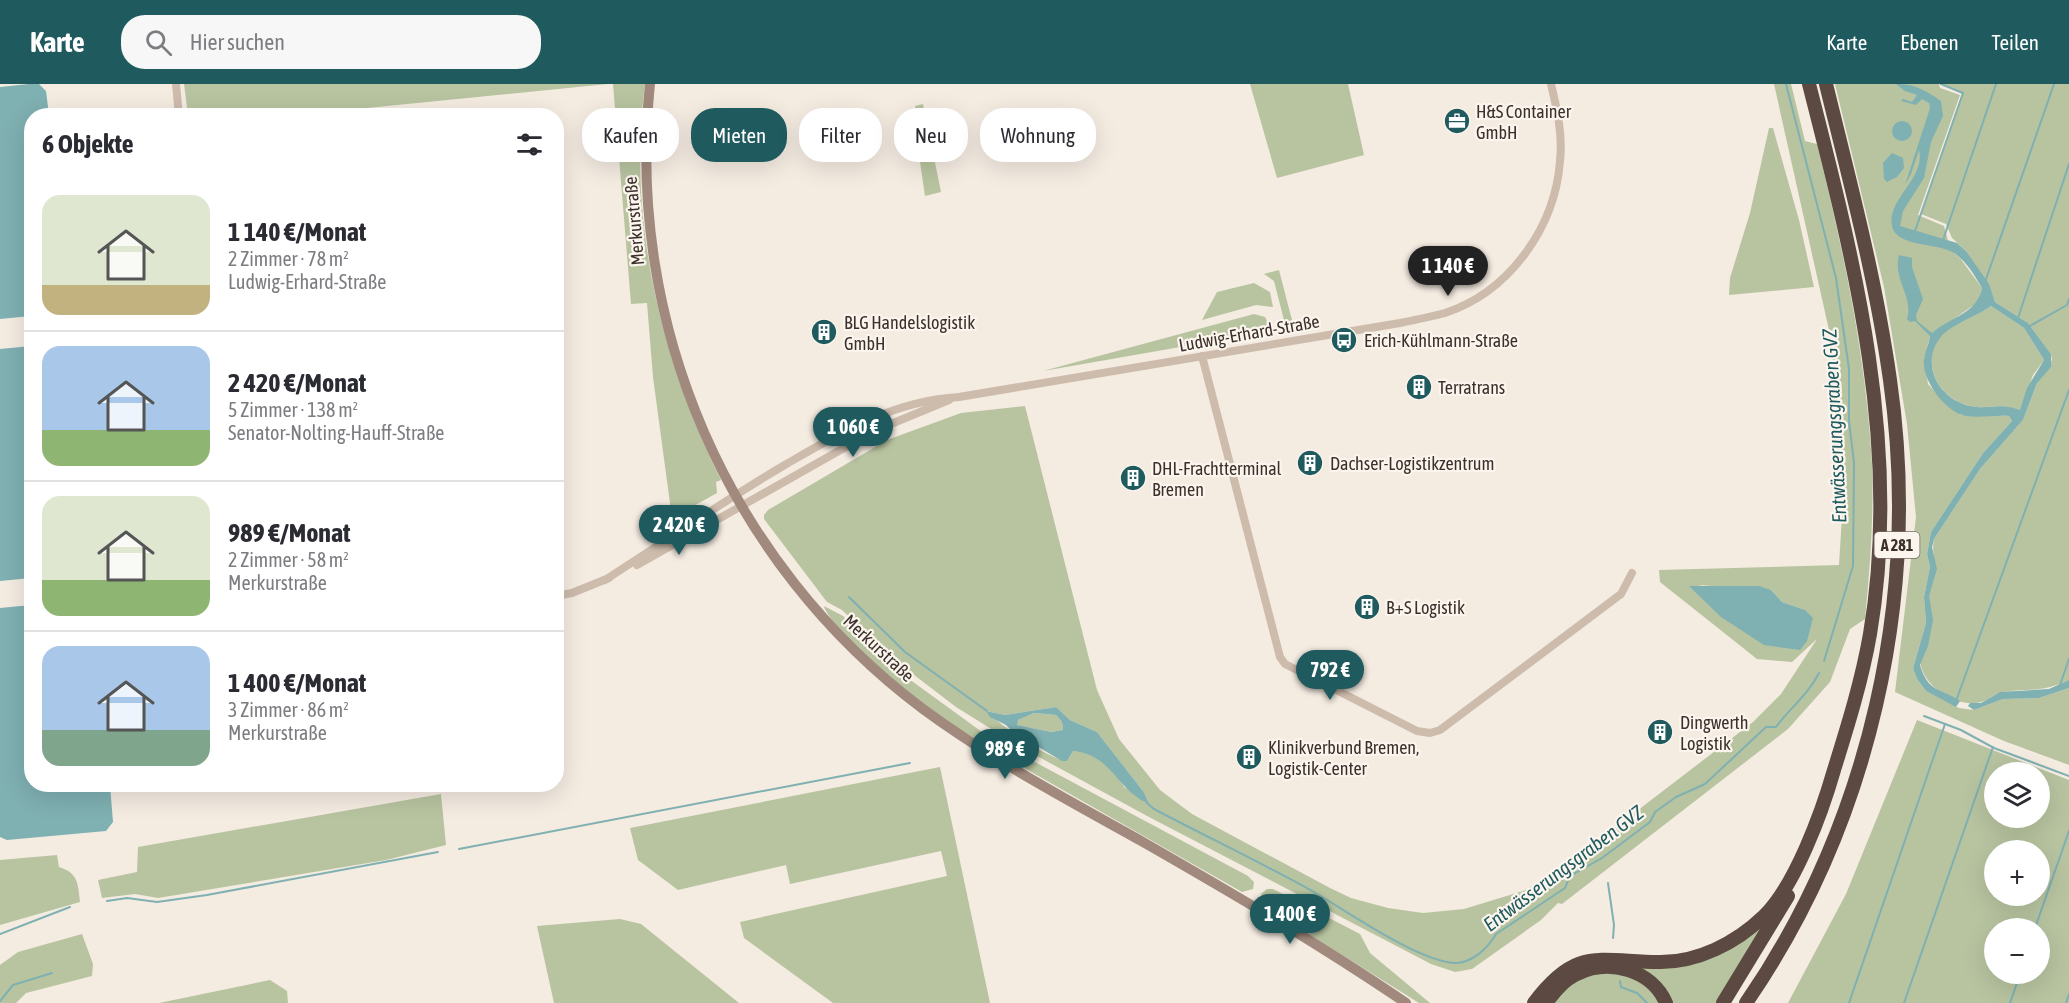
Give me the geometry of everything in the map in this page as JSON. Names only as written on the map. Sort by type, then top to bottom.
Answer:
[{"type":"highway","name":"A 281","points":[[1724,1003],[1788,898],[1790,879],[1829,787],[1860,680],[1877,581],[1881,523],[1877,420],[1862,308],[1844,222],[1809,84]]},
{"type":"highway","name":"A 281","points":[[1746,1003],[1811,889],[1851,796],[1868,742],[1889,641],[1898,529],[1898,461],[1890,381],[1877,302],[1826,84]]},
{"type":"highway","points":[[1534,1003],[1563,971],[1585,961],[1610,958],[1660,962],[1696,956],[1732,941],[1766,914],[1790,879]]},
{"type":"highway","points":[[1546,1003],[1564,982],[1578,973],[1612,967],[1625,969],[1648,979],[1666,1003]]},
{"type":"street","points":[[176,84],[178,108]]},
{"type":"street","name":"Merkurstraße","points":[[650,84],[646,158],[647,202],[658,289],[688,396],[710,449],[734,496],[779,563],[831,627],[860,656],[924,709],[989,754],[1251,903],[1406,1003]]},
{"type":"street","name":"Ludwig-Erhard-Straße","points":[[605,580],[734,496],[848,428],[870,417],[913,403],[1400,323],[1446,312],[1478,296],[1501,280],[1520,260],[1536,237],[1553,196],[1561,160],[1551,84]]},
{"type":"street","points":[[1203,356],[1280,657],[1285,664],[1417,731],[1430,733],[1440,730],[1621,594],[1632,573]]},
{"type":"street","name":"Ludwig-Erhard-Straße","points":[[605,580],[741,507],[874,431],[959,397]]},
{"type":"street","points":[[564,596],[579,595],[605,580]]},
{"type":"green space","points":[[184,84],[608,84],[367,108],[187,108]]},
{"type":"green space","points":[[613,84],[645,84],[643,108],[615,108]]},
{"type":"green space","points":[[1250,84],[1348,84],[1364,155],[1277,178]]},
{"type":"green space","points":[[1774,84],[1791,84],[1805,141],[1817,144],[1836,223],[1859,343],[1872,464],[1871,541],[1865,619],[1850,629],[1830,682],[1788,729],[1562,904],[1558,903],[1541,920],[1472,969],[1455,972],[1431,964],[1149,817],[1017,745],[956,707],[892,658],[842,610],[827,602],[764,519],[768,510],[887,440],[961,413],[1025,406],[1097,690],[1119,739],[1160,790],[1192,814],[1351,898],[1388,908],[1423,913],[1464,909],[1523,891],[1552,876],[1753,722],[1781,694],[1817,639],[1792,662],[1757,659],[1660,582],[1659,570],[1839,565],[1842,516],[1831,339]],"holes":[[[1698,585],[1771,590],[1782,602],[1805,610]],[[1056,707],[1070,720],[1097,732],[1143,791],[1125,788],[1104,762],[1090,755],[1073,751],[1067,761],[1048,754],[1013,732],[986,711],[1005,715]]]},
{"type":"green space","points":[[1835,84],[1939,84],[1940,88],[1960,95],[1918,215],[1944,226],[1951,251],[1960,258],[1982,288],[1978,302],[1930,336],[1924,359],[1928,384],[1961,415],[2009,416],[2012,421],[1983,453],[1931,532],[1927,554],[1930,567],[1924,597],[1926,623],[1913,668],[1917,679],[1926,691],[1959,708],[1974,710],[2003,699],[2039,698],[2069,688],[2069,765],[2004,741],[1895,692],[1916,517],[1907,424],[1884,287]]},
{"type":"green space","points":[[1941,84],[2069,84],[2069,680],[2043,688],[2002,692],[1984,701],[1972,703],[1952,699],[1942,694],[1927,679],[1922,670],[1920,661],[1929,636],[1929,593],[1935,573],[1934,539],[1980,469],[2023,420],[2037,383],[2052,360],[2051,354],[2028,323],[1995,302],[1988,284],[1967,252],[1952,238],[1946,224],[1921,214],[1962,94]]},
{"type":"green space","points":[[923,104],[924,108],[915,108],[915,106]]},
{"type":"green space","points":[[1769,128],[1773,128],[1799,220],[1814,287],[1729,295],[1730,278],[1750,213]]},
{"type":"green space","points":[[619,162],[641,162],[645,237],[666,338],[681,386],[721,480],[716,482],[717,493],[672,518],[653,377],[647,303],[631,304]]},
{"type":"green space","points":[[920,162],[935,162],[941,192],[925,196]]},
{"type":"green space","points":[[1279,270],[1294,328],[1286,328],[1274,281],[1264,274]]},
{"type":"green space","points":[[1254,283],[1270,292],[1273,307],[1256,305],[1202,320],[1217,292]]},
{"type":"green space","points":[[1991,306],[2024,328],[2044,360],[2033,375],[2020,411],[2006,407],[1970,406],[1959,402],[1942,388],[1933,369],[1934,348],[1940,337]]},
{"type":"green space","points":[[1254,314],[1265,317],[1272,331],[1043,371]]},
{"type":"green space","points":[[824,606],[843,616],[909,679],[982,732],[981,740],[946,721],[894,680],[847,636]]},
{"type":"green space","points":[[1034,713],[1056,715],[1062,722],[1063,730],[1051,732],[1016,725],[1018,720]]},
{"type":"green space","points":[[1917,720],[2023,762],[1984,762],[1984,828],[2050,828],[2050,772],[2069,780],[2069,1003],[1788,1003],[1846,894]]},
{"type":"green space","points":[[987,738],[993,739],[1008,752],[1018,753],[1248,876],[1254,882],[1253,889],[1242,892],[989,748],[984,743]]},
{"type":"green space","points":[[940,767],[990,1003],[833,1003],[744,938],[740,922],[947,876],[941,851],[790,884],[786,865],[678,890],[638,860],[630,828]]},
{"type":"green space","points":[[441,794],[446,845],[386,860],[158,898],[135,894],[102,898],[98,880],[137,872],[138,847]]},
{"type":"green space","points":[[57,855],[59,867],[70,872],[76,880],[80,902],[0,925],[0,860]]},
{"type":"green space","points":[[1267,889],[1273,889],[1360,934],[1370,953],[1430,1003],[1419,1003],[1264,906],[1261,894]]},
{"type":"green space","points":[[1771,916],[1717,1003],[1670,1003],[1619,963],[1668,965]]},
{"type":"green space","points":[[620,919],[641,924],[739,1003],[554,1003],[537,926]]},
{"type":"green space","points":[[82,934],[93,964],[92,976],[26,993],[16,1003],[0,1003],[0,965],[18,952]]},
{"type":"green space","points":[[1612,970],[1651,987],[1663,1003],[1550,1003],[1572,980]]},
{"type":"green space","points":[[270,980],[287,991],[288,1003],[159,1003]]},
{"type":"water","points":[[39,84],[46,91],[48,108],[24,108],[24,317],[0,319],[0,87]]},
{"type":"water","points":[[1896,84],[1914,86],[1935,97],[1941,101],[1943,116],[1931,142],[1924,178],[1903,211],[1900,226],[1957,243],[1967,252],[1989,284],[1995,302],[2028,323],[2051,354],[2051,367],[2037,383],[2023,420],[1980,469],[1934,539],[1932,547],[1937,569],[1929,596],[1933,620],[1928,646],[1920,665],[1931,685],[1960,701],[1956,707],[1926,691],[1917,679],[1913,668],[1926,623],[1924,597],[1930,567],[1927,554],[1931,532],[1983,453],[2012,421],[2009,416],[1977,417],[1958,414],[1943,402],[1926,376],[1924,367],[1930,336],[1915,321],[1910,322],[1907,319],[1908,303],[1898,272],[1899,255],[1912,258],[1912,267],[1923,299],[1916,315],[1917,321],[1932,333],[1975,304],[1982,288],[1957,255],[1945,249],[1901,238],[1892,226],[1895,207],[1917,170],[1920,160],[1919,150],[1905,185],[1930,108],[1929,103],[1922,99],[1916,105],[1901,101],[1903,99],[1912,102],[1917,95],[1905,91]],"holes":[[[1991,306],[2024,328],[2044,360],[2027,388],[2020,410],[1999,406],[1970,406],[1949,396],[1942,389],[1936,379],[1932,359],[1934,348],[1940,338],[1950,329]]]},
{"type":"water","points":[[1902,121],[1909,124],[1912,131],[1909,138],[1902,141],[1895,138],[1892,131],[1895,124]]},
{"type":"water","points":[[1892,153],[1903,158],[1904,168],[1897,177],[1887,182],[1884,179],[1883,163]]},
{"type":"water","points":[[24,347],[24,579],[0,581],[0,349]]},
{"type":"water","points":[[1689,586],[1759,586],[1771,590],[1782,602],[1805,610],[1813,618],[1807,641],[1800,650],[1764,645],[1721,617]]},
{"type":"water","points":[[24,606],[24,792],[111,792],[113,822],[106,831],[7,840],[0,837],[0,608]]},
{"type":"water","points":[[2069,680],[2069,688],[2039,698],[2003,699],[1974,710],[1968,706],[1970,703],[1981,703],[2000,692],[2049,689]]},
{"type":"water","points":[[1056,707],[1070,720],[1097,732],[1143,791],[1149,804],[1138,798],[1097,759],[1073,751],[1067,761],[1062,761],[990,717],[986,711],[1005,715]],"holes":[[[1034,713],[1056,715],[1062,722],[1063,730],[1051,732],[1017,725],[1018,720]]]},
{"type":"waterway","name":"Entwässerungsgraben GVZ","points":[[1786,84],[1836,278],[1849,369],[1849,421],[1854,463],[1853,566],[1824,661]]},
{"type":"waterway","points":[[1915,231],[1963,93],[1941,84]]},
{"type":"waterway","points":[[1943,240],[1996,84]]},
{"type":"waterway","points":[[1985,282],[2054,84]]},
{"type":"waterway","points":[[2018,318],[2069,164]]},
{"type":"waterway","points":[[2028,327],[2067,305],[2069,299]]},
{"type":"waterway","points":[[1956,701],[2069,390]]},
{"type":"waterway","name":"Entwässerungsgraben GVZ","points":[[849,597],[905,652],[987,711]]},
{"type":"waterway","points":[[2060,685],[2069,659]]},
{"type":"waterway","name":"Entwässerungsgraben GVZ","points":[[1147,803],[1154,809],[1314,892],[1405,946],[1442,961],[1463,962],[1480,953],[1496,934],[1565,888],[1570,876],[1602,858],[1650,822],[1655,812],[1676,797],[1705,784],[1766,727],[1776,727],[1810,688],[1819,673]]},
{"type":"waterway","points":[[1924,716],[1961,730],[1994,748],[2069,776]]},
{"type":"waterway","points":[[1849,1003],[1945,724]]},
{"type":"waterway","points":[[1904,1003],[1993,747]]},
{"type":"waterway","points":[[459,849],[910,763]]},
{"type":"waterway","points":[[2039,918],[2069,831]]},
{"type":"waterway","points":[[107,901],[127,898],[157,902],[207,895],[438,852]]},
{"type":"waterway","points":[[1608,883],[1614,925],[1613,938]]},
{"type":"waterway","points":[[0,934],[70,907]]},
{"type":"waterway","points":[[0,1001],[13,985],[52,973]]},
{"type":"waterway","points":[[1620,981],[1621,987],[1637,993],[1647,1003]]},
{"type":"waterway","points":[[2010,1003],[2017,984]]},
{"type":"waterway","points":[[2066,1003],[2069,994]]},
{"type":"place","name":"H&S Container GmbH","points":[[1457,121]]},
{"type":"place","name":"BLG Handelslogistik GmbH","points":[[824,332]]},
{"type":"place","name":"Erich-Kühlmann-Straße","points":[[1344,340]]},
{"type":"place","name":"Terratrans","points":[[1419,387]]},
{"type":"place","name":"Dachser-Logistikzentrum","points":[[1310,463]]},
{"type":"place","name":"DHL-Frachtterminal Bremen","points":[[1133,478]]},
{"type":"place","name":"B+S Logistik","points":[[1367,607]]},
{"type":"place","name":"Dingwerth Logistik","points":[[1660,732]]},
{"type":"place","name":"Klinikverbund Bremen, Logistik-Center","points":[[1249,757]]}]
